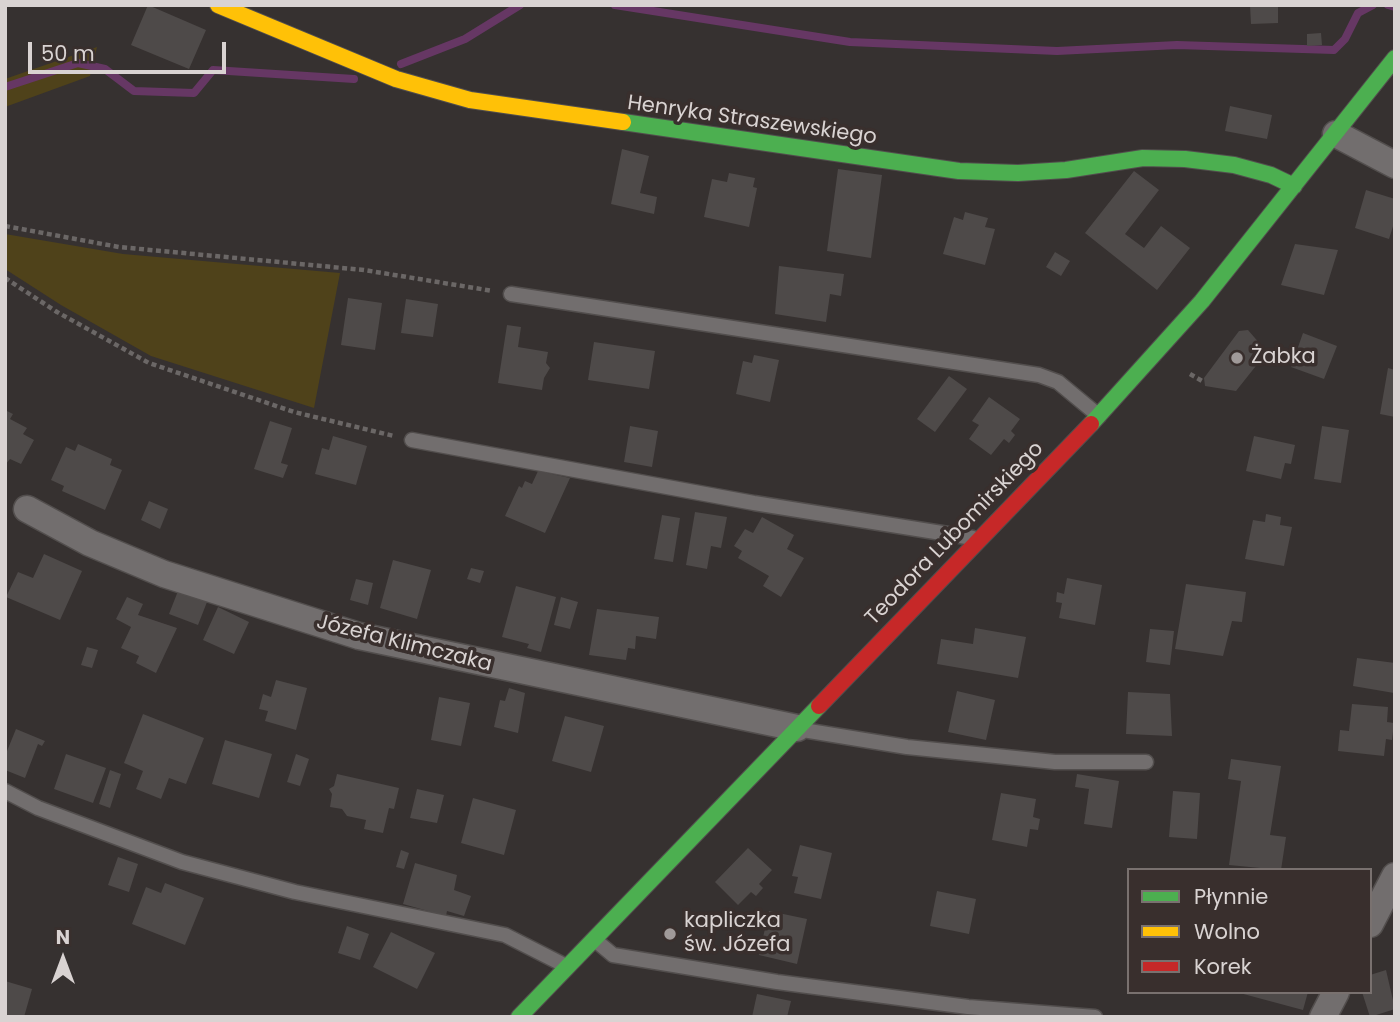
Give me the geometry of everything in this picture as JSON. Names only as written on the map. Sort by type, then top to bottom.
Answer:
[{"type":"main road","name":"Henryka Straszewskiego","points":[[218,5],[396,79],[470,100],[959,171],[1018,173],[1066,170],[1143,158],[1185,159],[1234,165],[1271,175],[1294,186]]},
{"type":"main road","name":"Teodora Lubomirskiego","points":[[519,1017],[1099,416],[1202,301],[1395,58]]},
{"type":"street","points":[[1336,134],[1395,165]]},
{"type":"street","name":"Józefa Klimczaka","points":[[27,509],[90,543],[164,574],[359,636],[797,729]]},
{"type":"street","points":[[1372,920],[1395,876]]},
{"type":"street","points":[[1323,1017],[1335,994]]},
{"type":"lane","points":[[511,294],[1039,375],[1058,382],[1099,416]]},
{"type":"lane","points":[[412,440],[754,503],[980,538]]},
{"type":"lane","points":[[797,729],[920,749],[1055,762],[1146,762]]},
{"type":"lane","points":[[5,791],[38,808],[182,862],[295,892],[505,935],[567,967]]},
{"type":"lane","points":[[594,939],[612,955],[778,982],[968,1007],[1095,1017]]},
{"type":"path","points":[[5,226],[120,247],[365,270],[511,294]]},
{"type":"path","points":[[5,278],[57,312],[149,363],[294,412],[412,440]]},
{"type":"path","points":[[1190,374],[1204,382]]},
{"type":"shaded area","points":[[97,47],[90,76],[5,107],[5,79]]},
{"type":"shaded area","points":[[5,234],[123,254],[340,273],[314,408],[151,356],[61,305],[5,269]]},
{"type":"building","points":[[148,5],[206,30],[189,69],[131,45]]},
{"type":"building","points":[[1250,5],[1278,5],[1278,23],[1251,24]]},
{"type":"building","points":[[1321,33],[1322,45],[1307,46],[1307,34]]},
{"type":"building","points":[[1230,106],[1272,115],[1267,139],[1225,131]]},
{"type":"building","points":[[622,149],[649,156],[640,193],[657,197],[654,214],[611,204]]},
{"type":"building","points":[[838,169],[882,175],[871,258],[827,251]]},
{"type":"building","points":[[1134,171],[1159,190],[1125,234],[1144,248],[1161,226],[1190,248],[1157,290],[1085,233]]},
{"type":"building","points":[[729,173],[755,178],[753,187],[757,188],[749,227],[704,217],[712,179],[727,182]]},
{"type":"building","points":[[1366,190],[1395,199],[1395,220],[1389,239],[1355,228]]},
{"type":"building","points":[[965,212],[988,218],[985,227],[995,229],[985,265],[943,254],[954,217],[963,220]]},
{"type":"building","points":[[1295,244],[1338,250],[1324,295],[1281,285]]},
{"type":"building","points":[[1055,252],[1070,261],[1061,276],[1046,267]]},
{"type":"building","points":[[779,266],[844,274],[841,296],[830,294],[826,322],[775,314]]},
{"type":"building","points":[[348,298],[382,303],[375,350],[341,345]]},
{"type":"building","points":[[406,299],[438,304],[433,337],[401,333]]},
{"type":"building","points":[[507,325],[521,327],[518,347],[548,352],[546,363],[550,368],[544,378],[542,390],[498,383]]},
{"type":"building","points":[[1248,330],[1267,352],[1236,391],[1205,386],[1204,378],[1239,331]]},
{"type":"building","points":[[1303,333],[1337,346],[1324,379],[1291,367]]},
{"type":"building","points":[[594,342],[655,351],[649,389],[588,380]]},
{"type":"building","points":[[754,355],[779,360],[770,402],[736,394],[743,361],[752,363]]},
{"type":"building","points":[[1388,368],[1395,370],[1395,417],[1380,414]]},
{"type":"building","points":[[949,376],[967,389],[935,432],[917,419]]},
{"type":"building","points":[[989,397],[1020,419],[1011,431],[1015,435],[1009,443],[1004,439],[991,455],[969,439],[979,425],[972,421]]},
{"type":"building","points":[[5,410],[13,414],[10,419],[27,428],[23,434],[34,440],[21,464],[10,459],[5,465]]},
{"type":"building","points":[[270,421],[292,428],[281,463],[288,465],[283,478],[254,469]]},
{"type":"building","points":[[630,426],[658,431],[652,467],[624,462]]},
{"type":"building","points":[[1322,426],[1349,430],[1341,483],[1314,479]]},
{"type":"building","points":[[333,436],[367,446],[356,485],[315,474],[322,448],[329,450]]},
{"type":"building","points":[[1254,436],[1295,445],[1291,464],[1285,463],[1281,479],[1246,471]]},
{"type":"building","points":[[78,444],[112,459],[110,465],[122,470],[105,510],[62,491],[64,486],[51,480],[66,447],[75,451]]},
{"type":"building","points":[[538,471],[570,478],[545,533],[505,516],[519,486],[522,488],[525,481],[532,484]]},
{"type":"building","points":[[149,501],[168,509],[160,529],[141,520]]},
{"type":"building","points":[[695,512],[727,517],[721,548],[711,546],[707,569],[686,565]]},
{"type":"building","points":[[1266,514],[1281,517],[1280,525],[1292,527],[1284,566],[1245,559],[1253,520],[1265,522]]},
{"type":"building","points":[[662,515],[680,518],[673,562],[654,559]]},
{"type":"building","points":[[762,517],[794,535],[787,549],[804,558],[781,597],[763,586],[769,576],[738,558],[742,551],[734,546],[745,529],[753,533]]},
{"type":"building","points":[[44,554],[82,571],[60,620],[6,597],[18,572],[33,578]]},
{"type":"building","points":[[393,560],[431,570],[417,619],[380,608]]},
{"type":"building","points":[[471,568],[484,571],[480,583],[467,579]]},
{"type":"building","points":[[1067,578],[1102,585],[1095,625],[1059,618],[1062,603],[1056,602],[1057,592],[1064,594]]},
{"type":"building","points":[[356,579],[373,583],[368,605],[350,600]]},
{"type":"building","points":[[1186,584],[1246,592],[1242,622],[1232,621],[1223,656],[1175,649]]},
{"type":"building","points":[[516,586],[556,597],[541,652],[527,648],[529,644],[502,637]]},
{"type":"building","points":[[178,591],[207,602],[198,625],[169,614]]},
{"type":"building","points":[[127,597],[143,604],[138,615],[177,628],[156,673],[136,663],[139,656],[121,648],[131,627],[116,619]]},
{"type":"building","points":[[561,597],[578,602],[570,629],[554,625]]},
{"type":"building","points":[[218,607],[249,622],[234,654],[203,640]]},
{"type":"building","points":[[597,609],[659,617],[656,639],[636,636],[635,649],[628,648],[626,660],[589,655]]},
{"type":"building","points":[[975,628],[1026,637],[1018,678],[937,664],[941,639],[973,644]]},
{"type":"building","points":[[1150,629],[1174,631],[1170,665],[1146,662]]},
{"type":"building","points":[[87,647],[98,650],[92,668],[81,665]]},
{"type":"building","points":[[1357,658],[1395,663],[1394,693],[1353,686]]},
{"type":"building","points":[[276,680],[307,688],[296,730],[265,721],[268,711],[259,709],[263,694],[271,697]]},
{"type":"building","points":[[509,688],[525,693],[518,733],[494,727],[500,700],[505,701]]},
{"type":"building","points":[[957,691],[995,700],[986,740],[948,732]]},
{"type":"building","points":[[1128,692],[1170,694],[1172,736],[1126,734]]},
{"type":"building","points":[[439,697],[470,703],[461,746],[431,740]]},
{"type":"building","points":[[1352,704],[1388,707],[1387,722],[1394,723],[1392,740],[1386,739],[1384,756],[1338,751],[1340,730],[1349,731]]},
{"type":"building","points":[[143,714],[204,738],[186,784],[169,778],[161,799],[136,789],[143,771],[124,763]]},
{"type":"building","points":[[565,716],[604,726],[591,772],[552,761]]},
{"type":"building","points":[[16,729],[45,741],[42,746],[38,744],[25,778],[5,770],[5,756]]},
{"type":"building","points":[[225,740],[272,754],[259,798],[212,784]]},
{"type":"building","points":[[66,754],[106,768],[93,803],[54,789]]},
{"type":"building","points":[[296,754],[309,759],[300,786],[287,782]]},
{"type":"building","points":[[1231,759],[1281,766],[1270,835],[1286,837],[1281,868],[1229,865],[1241,781],[1228,779]]},
{"type":"building","points":[[110,770],[121,774],[110,808],[99,804]]},
{"type":"building","points":[[337,774],[399,788],[394,809],[389,808],[383,833],[364,829],[366,820],[347,816],[342,809],[330,807],[332,794],[329,789],[334,786]]},
{"type":"building","points":[[1077,774],[1119,781],[1112,828],[1084,824],[1089,789],[1075,787]]},
{"type":"building","points":[[417,789],[444,795],[437,823],[410,818]]},
{"type":"building","points":[[1173,791],[1200,793],[1197,839],[1169,837]]},
{"type":"building","points":[[1001,793],[1036,799],[1033,817],[1040,819],[1038,830],[1030,829],[1027,847],[992,840]]},
{"type":"building","points":[[473,798],[516,810],[504,855],[461,843]]},
{"type":"building","points":[[800,845],[832,853],[821,899],[794,893],[798,877],[792,876]]},
{"type":"building","points":[[748,848],[772,870],[759,884],[763,888],[756,896],[751,892],[738,905],[715,882]]},
{"type":"building","points":[[401,850],[409,853],[404,869],[396,867]]},
{"type":"building","points":[[118,857],[138,864],[129,892],[108,885]]},
{"type":"building","points":[[415,863],[457,875],[454,890],[471,896],[464,916],[447,911],[446,916],[403,904]]},
{"type":"building","points":[[165,883],[204,898],[185,945],[132,924],[146,887],[161,893]]},
{"type":"building","points":[[937,891],[976,899],[969,934],[930,926]]},
{"type":"building","points":[[769,911],[807,919],[797,964],[759,955]]},
{"type":"building","points":[[347,926],[369,934],[360,960],[338,953]]},
{"type":"building","points":[[391,932],[435,953],[417,989],[373,967]]},
{"type":"building","points":[[1386,970],[1395,1009],[1370,1017],[1363,994],[1372,994],[1372,974]]},
{"type":"building","points":[[5,981],[32,989],[24,1017],[5,1017]]},
{"type":"building","points":[[757,994],[791,1001],[787,1017],[752,1017]]},
{"type":"building","points":[[1243,994],[1307,994],[1303,1010]]},
{"type":"waterway","points":[[401,64],[465,39],[520,5]]},
{"type":"waterway","points":[[615,5],[850,42],[1057,51],[1177,45],[1334,50],[1345,39],[1358,13],[1373,5]]},
{"type":"waterway","points":[[1388,5],[1395,7]]},
{"type":"waterway","points":[[5,87],[78,63],[105,69],[134,91],[194,93],[213,70],[354,79]]},
{"type":"traffic: fast","points":[[1091,424],[1202,301],[1395,58]]},
{"type":"traffic: fast","points":[[623,122],[959,171],[1018,173],[1066,170],[1143,158],[1185,159],[1234,165],[1271,175],[1294,186]]},
{"type":"traffic: fast","points":[[519,1017],[819,706]]},
{"type":"traffic: slow","points":[[218,5],[396,79],[470,100],[623,122]]},
{"type":"traffic: jam","points":[[819,706],[1091,424]]},
{"type":"place","name":"Żabka","points":[[1237,358]]},
{"type":"place","name":"kapliczka św. Józefa","points":[[670,934]]}]
